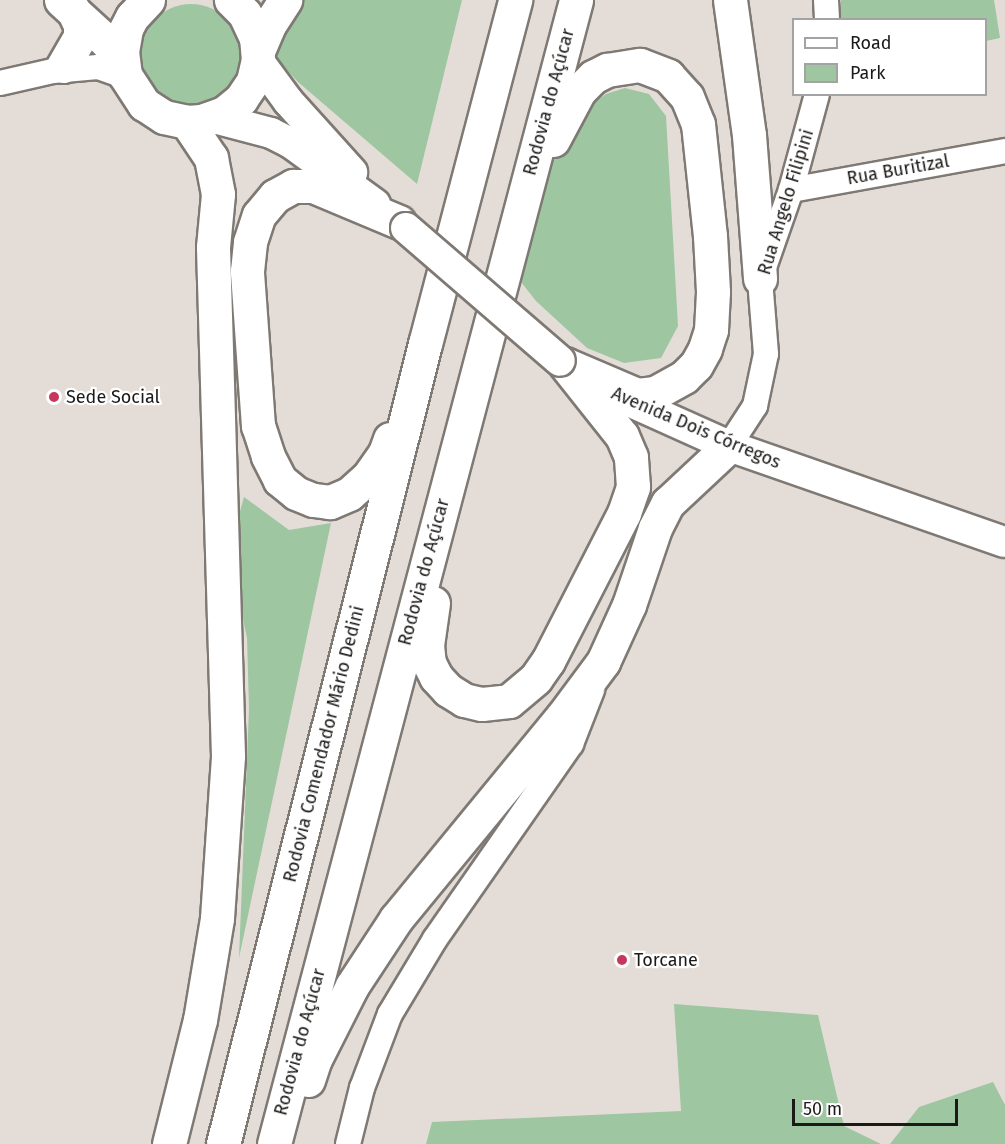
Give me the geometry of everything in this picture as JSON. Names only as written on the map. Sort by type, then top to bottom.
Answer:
[{"type":"main road","points":[[121,55],[132,17],[148,0]]},
{"type":"main road","points":[[231,0],[246,14],[252,26],[258,55]]},
{"type":"main road","points":[[67,4],[121,55],[154,111],[200,120],[233,107],[248,91],[268,25],[285,0]]},
{"type":"main road","points":[[486,112],[504,0]]},
{"type":"main road","points":[[402,225],[313,186],[293,186],[275,196],[259,215],[250,242],[247,271],[258,426],[280,480],[296,493],[313,501],[330,502],[349,494],[368,477],[385,453],[425,344],[515,0]]},
{"type":"main road","name":"Rodovia do Açúcar","points":[[274,1144],[576,0]]},
{"type":"main road","points":[[730,0],[749,135],[760,279]]},
{"type":"main road","points":[[58,69],[80,37],[80,25],[67,4]]},
{"type":"main road","points":[[524,198],[564,116],[579,92],[593,77],[607,70],[640,65],[668,76],[687,97],[698,124],[710,236],[713,292],[711,330],[705,349],[696,365],[684,377],[654,393],[637,395],[563,363]]},
{"type":"main road","points":[[169,1144],[200,1020],[217,918],[228,756],[213,247],[218,194],[200,120]]},
{"type":"main road","name":"Rodovia Comendador Mário Dedini","points":[[223,1144],[425,344]]},
{"type":"main road","points":[[453,460],[429,624],[429,663],[436,677],[448,690],[464,700],[496,704],[509,700],[522,692],[548,661],[624,513],[633,486],[631,457],[622,436],[563,363]]},
{"type":"main road","points":[[285,1144],[315,1059],[352,986],[403,910],[562,717],[603,662],[629,604],[655,528],[668,503],[729,446]]},
{"type":"street","points":[[826,0],[827,18]]},
{"type":"street","points":[[0,83],[58,69],[98,67],[121,75],[121,55],[92,52],[58,69]]},
{"type":"street","name":"Avenida Dois Córregos","points":[[258,55],[308,124],[402,225]]},
{"type":"street","name":"Rua Angelo Filipini","points":[[729,446],[755,406],[766,354],[760,279],[791,190],[816,96]]},
{"type":"street","name":"Avenida Dois Córregos","points":[[200,120],[271,133],[291,143],[402,225],[563,363],[639,408],[729,446],[1005,542]]},
{"type":"street","name":"Rua Buritizal","points":[[791,190],[1005,151]]},
{"type":"street","points":[[348,1144],[362,1088],[390,1014],[435,939],[571,744],[603,662]]},
{"type":"green space","points":[[304,0],[462,0],[417,184],[298,82],[274,56],[277,28]]},
{"type":"green space","points":[[841,0],[994,0],[1000,38],[987,41],[987,18],[841,18]]},
{"type":"green space","points":[[191,4],[211,7],[220,12],[234,26],[239,35],[242,55],[239,75],[234,84],[220,98],[211,103],[191,106],[171,103],[162,98],[148,84],[143,75],[140,55],[143,35],[148,26],[162,12],[171,7]]},
{"type":"green space","points":[[625,88],[649,94],[666,116],[678,326],[661,358],[624,363],[587,348],[536,301],[521,282],[551,166],[573,122],[606,94]]},
{"type":"green space","points":[[244,497],[289,530],[331,523],[239,958],[249,709],[247,638],[238,596],[240,572],[234,533]]},
{"type":"green space","points":[[674,1004],[818,1015],[844,1126],[881,1144],[426,1144],[432,1122],[681,1111]]},
{"type":"green space","points":[[993,1082],[1005,1105],[1005,1144],[890,1144],[919,1107]]},
{"type":"place","name":"Sede Social","points":[[54,397]]},
{"type":"place","name":"Torcane","points":[[622,960]]}]
